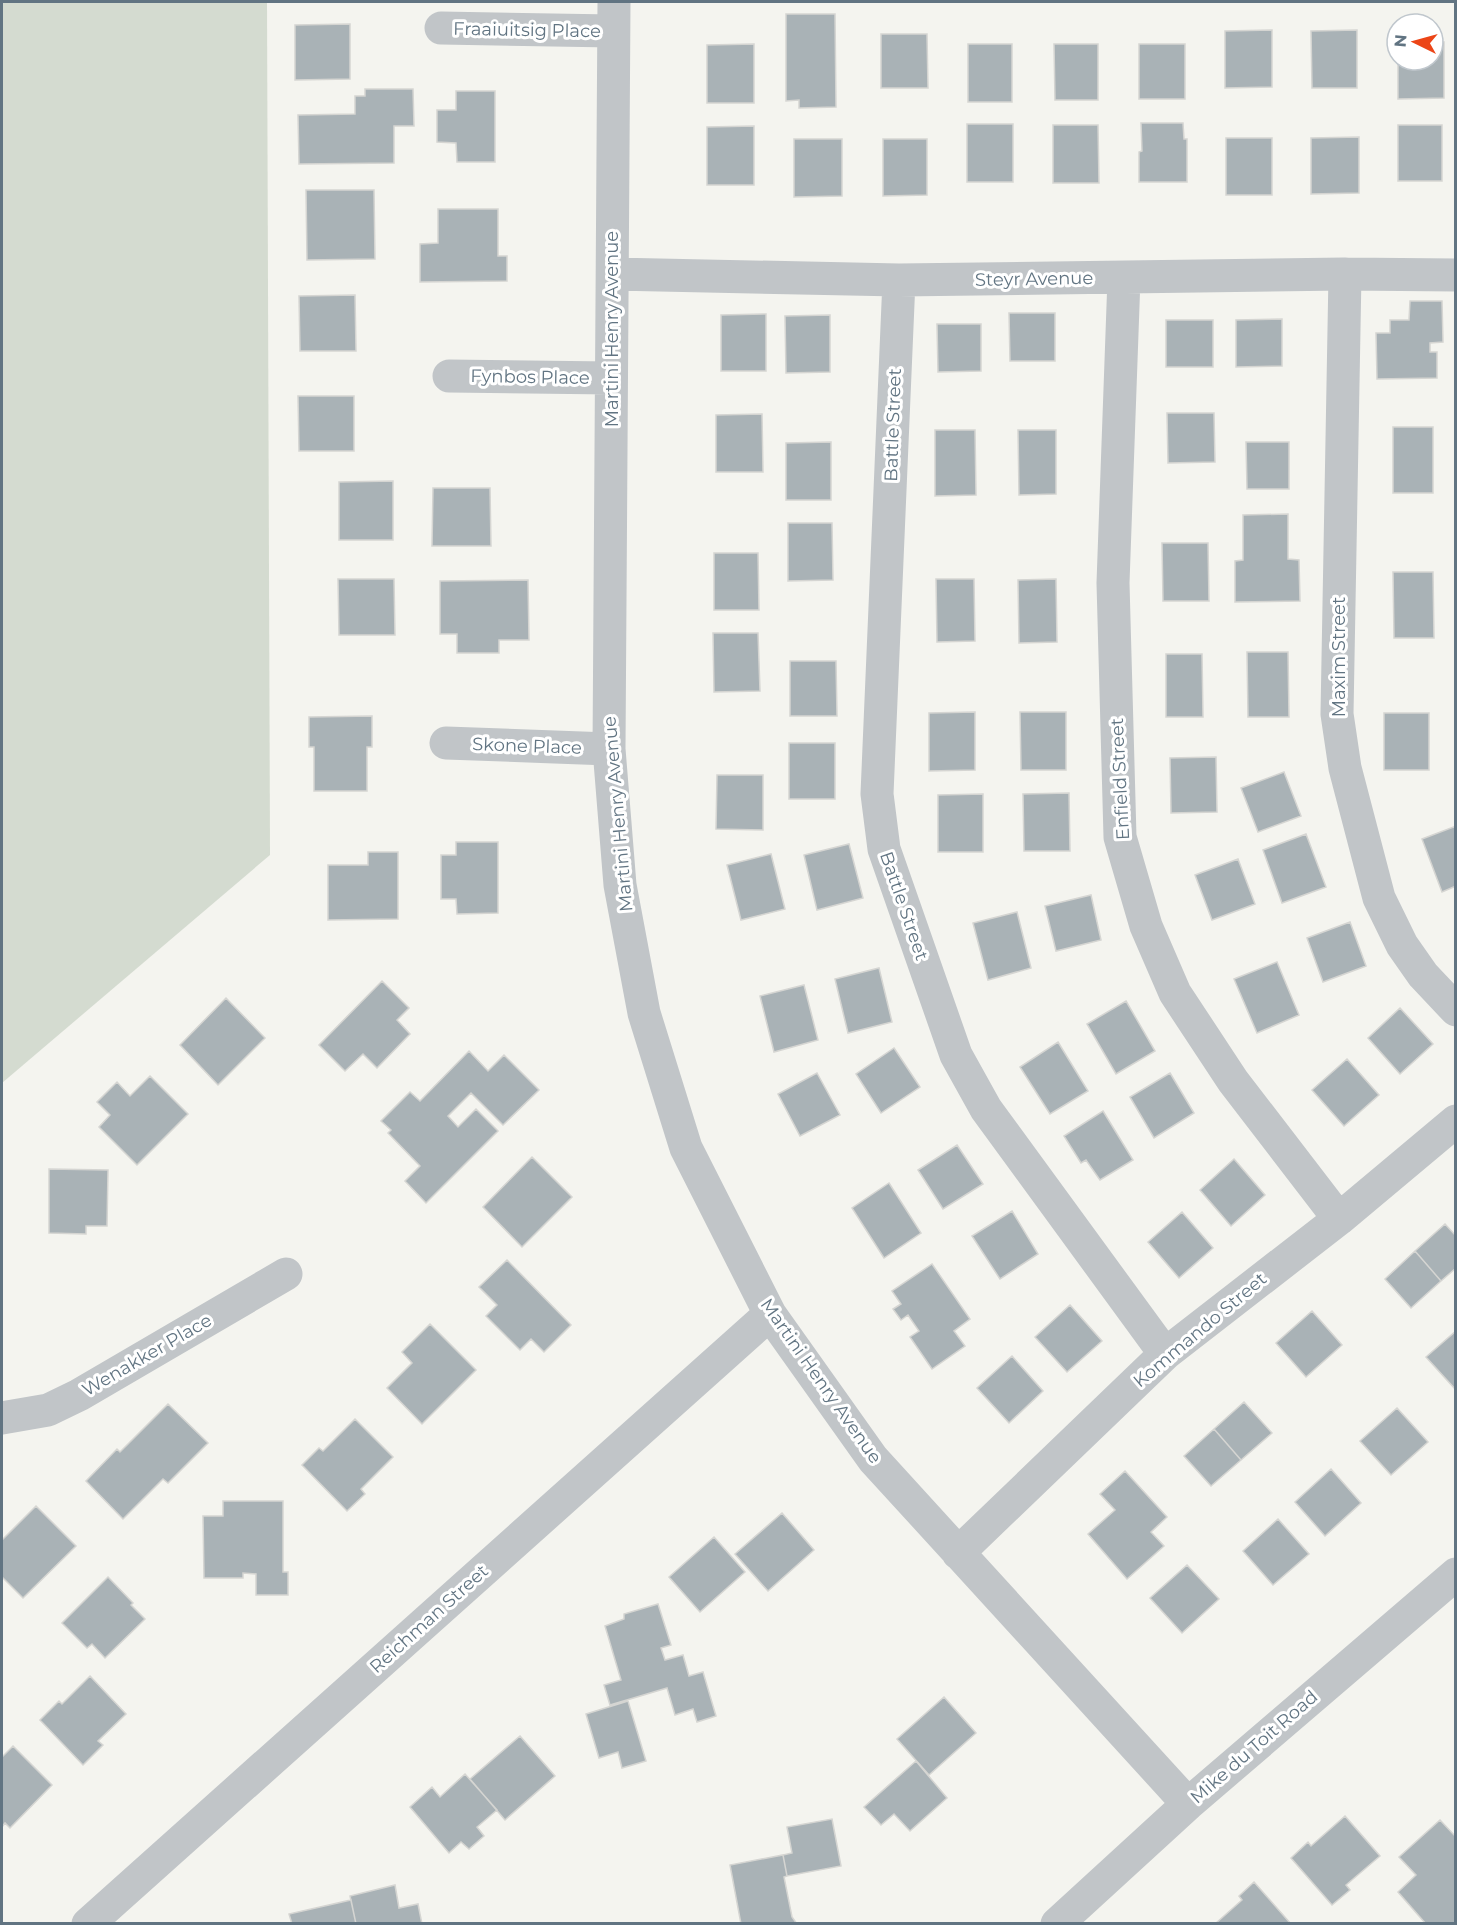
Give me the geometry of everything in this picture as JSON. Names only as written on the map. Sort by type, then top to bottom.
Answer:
[{"type":"street","name":"Fraaiuitsig Place","points":[[441,28],[613,16]]},
{"type":"street","name":"Martini Henry Avenue","points":[[613,16],[609,748],[620,885],[644,1013],[686,1148],[770,1314],[873,1459],[1188,1804]]},
{"type":"street","name":"Steyr Avenue","points":[[613,274],[899,280],[1345,274],[1455,275]]},
{"type":"street","name":"Maxim Street","points":[[1345,274],[1336,714],[1345,768],[1380,898],[1402,945],[1423,975],[1455,1010]]},
{"type":"street","name":"Enfield Street","points":[[1124,278],[1113,583],[1120,837],[1146,926],[1175,993],[1233,1081],[1339,1219]]},
{"type":"street","name":"Battle Street","points":[[899,280],[877,794],[884,849],[956,1055],[986,1109],[1165,1354]]},
{"type":"street","name":"Fynbos Place","points":[[449,376],[611,378]]},
{"type":"street","name":"Skone Place","points":[[446,743],[609,748]]},
{"type":"street","name":"Kommando Street","points":[[958,1553],[1165,1354],[1339,1219],[1455,1121]]},
{"type":"street","name":"Wenakker Place","points":[[2,1418],[48,1410],[79,1395],[286,1274]]},
{"type":"street","name":"Reichman Street","points":[[88,1923],[770,1314]]},
{"type":"street","name":"Mike du Toit Road","points":[[1057,1923],[1188,1804],[1455,1574]]},
{"type":"shaded area","points":[[2,2],[267,2],[270,855],[2,1083]]},
{"type":"building","points":[[786,14],[835,14],[836,107],[799,108],[799,100],[786,101]]},
{"type":"building","points":[[350,24],[350,79],[295,80],[295,25]]},
{"type":"building","points":[[1272,30],[1272,87],[1225,88],[1225,31]]},
{"type":"building","points":[[1357,30],[1357,88],[1312,88],[1311,31]]},
{"type":"building","points":[[881,34],[927,34],[928,88],[881,88]]},
{"type":"building","points":[[754,44],[754,103],[707,103],[707,45]]},
{"type":"building","points":[[968,44],[1012,44],[1012,102],[968,102]]},
{"type":"building","points":[[1054,44],[1098,44],[1098,100],[1055,100]]},
{"type":"building","points":[[1139,44],[1185,44],[1185,99],[1139,99]]},
{"type":"building","points":[[1398,72],[1444,72],[1444,98],[1398,99]]},
{"type":"building","points":[[365,89],[413,89],[414,126],[394,126],[394,163],[299,164],[298,115],[355,114],[355,96],[365,96]]},
{"type":"building","points":[[456,91],[495,91],[495,162],[457,162],[456,143],[437,142],[437,110],[456,110]]},
{"type":"building","points":[[1141,123],[1183,123],[1184,139],[1187,139],[1187,182],[1139,182],[1139,152],[1142,151]]},
{"type":"building","points":[[967,124],[1013,124],[1013,182],[967,182]]},
{"type":"building","points":[[1053,125],[1098,125],[1099,183],[1053,183]]},
{"type":"building","points":[[1398,125],[1442,125],[1442,181],[1398,181]]},
{"type":"building","points":[[754,126],[754,185],[707,185],[707,127]]},
{"type":"building","points":[[1359,137],[1359,193],[1311,194],[1311,138]]},
{"type":"building","points":[[1226,138],[1272,138],[1272,195],[1226,195]]},
{"type":"building","points":[[794,139],[842,139],[842,196],[794,197]]},
{"type":"building","points":[[883,139],[927,139],[927,195],[883,196]]},
{"type":"building","points":[[306,190],[374,190],[375,259],[307,260]]},
{"type":"building","points":[[438,209],[498,209],[498,256],[507,256],[507,281],[420,282],[420,244],[438,243]]},
{"type":"building","points":[[355,295],[356,351],[300,351],[299,296]]},
{"type":"building","points":[[1410,301],[1442,301],[1443,342],[1430,343],[1430,352],[1437,352],[1437,378],[1377,379],[1376,333],[1390,333],[1390,320],[1409,320]]},
{"type":"building","points":[[1009,313],[1055,313],[1055,361],[1010,361]]},
{"type":"building","points":[[766,314],[766,371],[721,371],[721,315]]},
{"type":"building","points":[[830,315],[830,372],[786,373],[785,316]]},
{"type":"building","points":[[1282,319],[1282,366],[1236,367],[1236,320]]},
{"type":"building","points":[[1166,320],[1213,320],[1213,367],[1166,367]]},
{"type":"building","points":[[937,324],[981,324],[981,371],[938,372]]},
{"type":"building","points":[[298,396],[354,396],[354,451],[299,451]]},
{"type":"building","points":[[1167,413],[1214,413],[1215,462],[1168,463]]},
{"type":"building","points":[[762,414],[763,472],[716,472],[716,415]]},
{"type":"building","points":[[1393,427],[1433,427],[1433,493],[1393,493]]},
{"type":"building","points":[[935,430],[975,430],[976,495],[935,496]]},
{"type":"building","points":[[1018,430],[1056,430],[1056,494],[1019,495]]},
{"type":"building","points":[[831,442],[831,500],[786,500],[786,443]]},
{"type":"building","points":[[1246,442],[1289,442],[1289,489],[1247,489]]},
{"type":"building","points":[[393,481],[393,540],[339,540],[339,482]]},
{"type":"building","points":[[433,488],[490,488],[491,546],[432,546]]},
{"type":"building","points":[[1288,514],[1288,559],[1299,560],[1300,601],[1235,602],[1235,561],[1243,560],[1243,515]]},
{"type":"building","points":[[788,523],[832,523],[833,580],[788,581]]},
{"type":"building","points":[[1162,543],[1208,543],[1209,601],[1163,601]]},
{"type":"building","points":[[714,553],[758,553],[759,610],[714,610]]},
{"type":"building","points":[[1393,572],[1433,572],[1434,638],[1394,638]]},
{"type":"building","points":[[338,579],[394,579],[395,635],[339,635]]},
{"type":"building","points":[[936,579],[974,579],[975,641],[937,642]]},
{"type":"building","points":[[1056,579],[1057,642],[1019,643],[1018,580]]},
{"type":"building","points":[[528,580],[529,640],[499,640],[499,653],[457,653],[457,634],[440,634],[440,581]]},
{"type":"building","points":[[713,633],[758,633],[760,691],[714,692]]},
{"type":"building","points":[[1247,652],[1288,652],[1289,717],[1248,717]]},
{"type":"building","points":[[1166,654],[1202,654],[1203,717],[1166,717]]},
{"type":"building","points":[[790,661],[836,661],[837,716],[790,716]]},
{"type":"building","points":[[975,712],[975,770],[929,771],[929,713]]},
{"type":"building","points":[[1020,712],[1066,712],[1066,770],[1021,770]]},
{"type":"building","points":[[1384,713],[1429,713],[1429,770],[1384,770]]},
{"type":"building","points":[[372,716],[372,747],[367,747],[367,791],[314,791],[314,747],[309,747],[309,717]]},
{"type":"building","points":[[789,743],[835,743],[835,799],[789,799]]},
{"type":"building","points":[[1216,757],[1217,812],[1171,813],[1170,758]]},
{"type":"building","points":[[1284,772],[1301,816],[1258,832],[1241,788]]},
{"type":"building","points":[[717,775],[763,775],[763,830],[716,829]]},
{"type":"building","points":[[1069,793],[1070,851],[1024,851],[1023,794]]},
{"type":"building","points":[[983,794],[983,852],[938,852],[938,795]]},
{"type":"building","points":[[1456,826],[1456,886],[1442,892],[1422,839]]},
{"type":"building","points":[[1306,834],[1326,887],[1282,903],[1263,850]]},
{"type":"building","points":[[456,842],[498,842],[498,913],[457,914],[456,899],[441,899],[441,855],[456,855]]},
{"type":"building","points":[[849,844],[863,898],[817,910],[804,855]]},
{"type":"building","points":[[368,852],[398,852],[398,919],[328,920],[328,865],[368,865]]},
{"type":"building","points":[[771,854],[785,909],[741,920],[727,865]]},
{"type":"building","points":[[1238,859],[1255,904],[1212,920],[1195,875]]},
{"type":"building","points":[[1091,895],[1101,940],[1056,951],[1045,906]]},
{"type":"building","points":[[1017,912],[1031,968],[988,980],[973,923]]},
{"type":"building","points":[[1350,922],[1366,966],[1323,982],[1307,938]]},
{"type":"building","points":[[1277,962],[1299,1015],[1257,1033],[1234,979]]},
{"type":"building","points":[[879,968],[892,1022],[848,1033],[835,979]]},
{"type":"building","points":[[382,981],[409,1008],[397,1020],[410,1034],[377,1068],[363,1054],[345,1071],[319,1045]]},
{"type":"building","points":[[804,985],[818,1040],[774,1052],[760,996]]},
{"type":"building","points":[[226,998],[265,1038],[218,1085],[180,1045]]},
{"type":"building","points":[[1126,1001],[1155,1051],[1116,1074],[1087,1024]]},
{"type":"building","points":[[1400,1008],[1433,1044],[1400,1074],[1368,1038]]},
{"type":"building","points":[[1058,1042],[1088,1091],[1050,1114],[1020,1067]]},
{"type":"building","points":[[894,1048],[920,1087],[881,1113],[856,1074]]},
{"type":"building","points":[[469,1051],[488,1071],[504,1055],[539,1090],[503,1125],[471,1093],[448,1116],[458,1127],[476,1109],[498,1131],[426,1203],[405,1181],[420,1166],[388,1133],[391,1130],[381,1121],[410,1092],[420,1101]]},
{"type":"building","points":[[1347,1059],[1379,1095],[1344,1126],[1312,1090]]},
{"type":"building","points":[[817,1073],[840,1115],[800,1136],[778,1094]]},
{"type":"building","points":[[1170,1073],[1194,1113],[1154,1138],[1130,1097]]},
{"type":"building","points":[[150,1076],[188,1114],[137,1165],[99,1127],[110,1115],[97,1102],[117,1082],[130,1096]]},
{"type":"building","points":[[1103,1111],[1133,1160],[1100,1180],[1086,1160],[1081,1163],[1064,1136]]},
{"type":"building","points":[[957,1145],[983,1184],[943,1209],[918,1170]]},
{"type":"building","points":[[532,1157],[572,1197],[522,1247],[483,1207]]},
{"type":"building","points":[[1234,1159],[1265,1195],[1231,1226],[1200,1190]]},
{"type":"building","points":[[49,1169],[108,1170],[107,1226],[86,1226],[86,1234],[49,1233]]},
{"type":"building","points":[[889,1183],[921,1233],[884,1258],[852,1208]]},
{"type":"building","points":[[1012,1211],[1038,1254],[1000,1279],[972,1236]]},
{"type":"building","points":[[1182,1212],[1213,1248],[1179,1278],[1148,1242]]},
{"type":"building","points":[[1445,1224],[1456,1236],[1456,1268],[1441,1281],[1415,1251]]},
{"type":"building","points":[[1415,1251],[1441,1281],[1411,1308],[1385,1279]]},
{"type":"building","points":[[507,1260],[571,1325],[544,1352],[531,1339],[520,1350],[486,1316],[497,1305],[479,1287]]},
{"type":"building","points":[[932,1264],[970,1319],[954,1331],[965,1346],[932,1369],[910,1337],[919,1331],[908,1315],[901,1320],[893,1309],[901,1304],[892,1291]]},
{"type":"building","points":[[1070,1305],[1102,1341],[1067,1372],[1035,1337]]},
{"type":"building","points":[[1312,1311],[1342,1345],[1306,1377],[1276,1343]]},
{"type":"building","points":[[430,1324],[476,1370],[422,1424],[387,1388],[412,1363],[402,1352]]},
{"type":"building","points":[[1456,1331],[1456,1390],[1426,1357]]},
{"type":"building","points":[[1012,1356],[1043,1391],[1009,1423],[977,1388]]},
{"type":"building","points":[[1244,1402],[1272,1433],[1241,1460],[1214,1429]]},
{"type":"building","points":[[168,1404],[208,1443],[168,1483],[163,1479],[123,1519],[86,1481],[117,1449],[120,1452]]},
{"type":"building","points":[[1397,1408],[1428,1442],[1391,1475],[1360,1441]]},
{"type":"building","points":[[355,1419],[393,1457],[361,1489],[365,1494],[347,1511],[302,1465],[319,1448],[323,1451]]},
{"type":"building","points":[[1214,1429],[1241,1460],[1211,1486],[1184,1456]]},
{"type":"building","points":[[1331,1469],[1361,1503],[1325,1536],[1295,1502]]},
{"type":"building","points":[[1125,1471],[1167,1517],[1151,1532],[1164,1546],[1127,1579],[1088,1534],[1115,1510],[1100,1494]]},
{"type":"building","points":[[223,1501],[283,1501],[283,1572],[288,1572],[288,1595],[256,1595],[256,1574],[243,1573],[243,1578],[204,1578],[203,1516],[223,1516]]},
{"type":"building","points":[[36,1506],[76,1546],[23,1598],[2,1577],[2,1540]]},
{"type":"building","points":[[782,1513],[814,1550],[768,1591],[735,1554]]},
{"type":"building","points":[[1278,1519],[1309,1554],[1273,1585],[1243,1551]]},
{"type":"building","points":[[714,1537],[745,1572],[700,1612],[669,1577]]},
{"type":"building","points":[[1187,1565],[1219,1599],[1182,1633],[1150,1598]]},
{"type":"building","points":[[108,1577],[145,1619],[105,1658],[92,1644],[87,1648],[62,1623]]},
{"type":"building","points":[[658,1604],[671,1645],[661,1648],[665,1660],[683,1655],[689,1676],[703,1672],[716,1716],[697,1722],[693,1709],[675,1715],[667,1688],[610,1705],[604,1685],[621,1680],[605,1626],[624,1619],[624,1614]]},
{"type":"building","points":[[90,1676],[126,1714],[98,1741],[103,1745],[83,1765],[40,1720],[59,1701],[62,1704]]},
{"type":"building","points":[[944,1697],[976,1733],[929,1775],[897,1739]]},
{"type":"building","points":[[628,1701],[646,1761],[622,1768],[618,1752],[599,1758],[586,1714]]},
{"type":"building","points":[[520,1736],[555,1776],[505,1820],[470,1779]]},
{"type":"building","points":[[13,1746],[52,1785],[10,1828],[5,1823],[2,1827],[2,1757]]},
{"type":"building","points":[[916,1761],[947,1798],[910,1831],[894,1814],[881,1825],[864,1807]]},
{"type":"building","points":[[465,1774],[497,1810],[477,1827],[484,1836],[469,1849],[461,1842],[449,1853],[410,1807],[432,1787],[440,1797]]},
{"type":"building","points":[[1345,1816],[1380,1856],[1346,1885],[1350,1890],[1332,1905],[1291,1858],[1308,1842],[1311,1846]]},
{"type":"building","points":[[832,1819],[841,1866],[787,1876],[783,1855],[792,1853],[787,1827]]},
{"type":"building","points":[[1440,1820],[1456,1837],[1456,1924],[1426,1924],[1398,1892],[1416,1875],[1399,1857]]},
{"type":"building","points":[[783,1855],[787,1876],[784,1877],[792,1917],[797,1924],[741,1924],[730,1865]]},
{"type":"building","points":[[1254,1882],[1291,1924],[1215,1924],[1242,1900],[1239,1896]]},
{"type":"building","points":[[395,1885],[399,1908],[418,1904],[422,1924],[356,1924],[350,1896]]},
{"type":"building","points":[[351,1900],[356,1924],[292,1924],[289,1914]]}]
